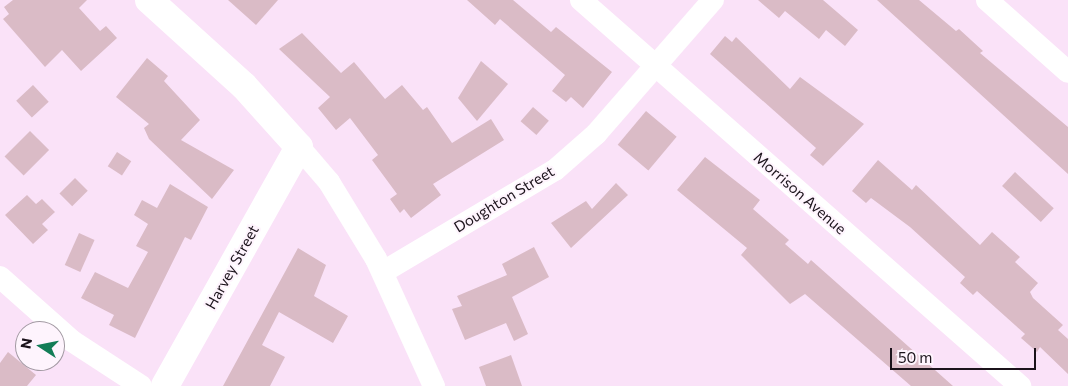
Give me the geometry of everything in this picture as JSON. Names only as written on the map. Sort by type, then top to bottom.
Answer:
[{"type":"street","points":[[149,0],[244,86],[329,182],[383,272],[434,386]]},
{"type":"street","name":"Morrison Avenue","points":[[581,0],[1020,386]]},
{"type":"street","name":"Doughton Street","points":[[383,272],[555,170],[596,134],[655,64],[713,0]]},
{"type":"street","points":[[988,0],[1068,72]]},
{"type":"street","name":"Harvey Street","points":[[166,386],[300,147]]},
{"type":"street","points":[[0,277],[72,342],[140,386]]},
{"type":"building","points":[[13,0],[87,0],[79,8],[100,31],[106,26],[117,38],[81,71],[62,50],[45,67],[3,19],[9,14],[4,7]]},
{"type":"building","points":[[228,0],[278,0],[256,25]]},
{"type":"building","points":[[467,0],[513,0],[551,32],[556,27],[612,72],[583,108],[571,97],[566,102],[552,91],[565,75],[500,19],[495,25]]},
{"type":"building","points":[[758,0],[823,0],[858,30],[845,46],[826,30],[819,39],[785,11],[779,18]]},
{"type":"building","points":[[877,0],[919,0],[956,31],[959,29],[983,51],[980,53],[1068,127],[1068,174]]},
{"type":"building","points":[[302,33],[341,73],[354,62],[385,99],[402,85],[423,110],[427,107],[452,143],[491,119],[504,140],[433,184],[441,195],[411,218],[404,209],[400,213],[390,199],[397,194],[372,160],[378,155],[350,118],[336,130],[318,108],[330,97],[279,49]]},
{"type":"building","points":[[725,36],[732,42],[736,37],[790,89],[800,77],[864,124],[823,166],[810,155],[816,148],[710,54]]},
{"type":"building","points":[[147,58],[168,76],[164,81],[200,120],[181,140],[234,170],[212,199],[149,139],[144,128],[149,124],[116,97]]},
{"type":"building","points":[[481,61],[508,84],[477,121],[458,98]]},
{"type":"building","points":[[33,85],[49,102],[32,118],[16,101]]},
{"type":"building","points":[[533,107],[549,121],[536,135],[521,121]]},
{"type":"building","points":[[646,111],[677,137],[648,170],[618,145]]},
{"type":"building","points":[[30,131],[49,150],[24,176],[5,156]]},
{"type":"building","points":[[117,152],[131,161],[122,176],[108,166]]},
{"type":"building","points":[[705,157],[760,200],[753,209],[789,240],[785,244],[808,264],[811,260],[953,386],[911,386],[805,294],[790,304],[741,255],[747,248],[677,190]]},
{"type":"building","points":[[878,160],[912,190],[916,185],[980,245],[992,232],[1020,257],[1015,262],[1038,283],[1030,292],[1033,298],[1063,325],[1058,330],[1068,339],[1068,374],[1040,347],[1037,352],[1021,338],[1025,334],[977,291],[973,295],[960,283],[965,277],[910,227],[871,198],[866,203],[852,191]]},
{"type":"building","points":[[1015,172],[1054,208],[1041,222],[1002,186]]},
{"type":"building","points":[[75,178],[88,191],[72,206],[59,194]]},
{"type":"building","points":[[616,183],[628,195],[571,248],[551,223],[586,201],[592,209]]},
{"type":"building","points":[[170,184],[208,207],[191,240],[185,237],[135,338],[109,325],[114,315],[81,298],[95,272],[128,288],[148,252],[136,246],[148,224],[134,215],[142,200],[157,208]]},
{"type":"building","points":[[27,195],[36,204],[42,199],[55,212],[42,224],[48,230],[33,244],[5,215]]},
{"type":"building","points":[[79,233],[95,240],[80,272],[65,265]]},
{"type":"building","points":[[534,247],[549,277],[512,297],[528,334],[514,341],[506,323],[465,340],[452,309],[462,306],[457,296],[507,275],[502,264]]},
{"type":"building","points":[[298,248],[326,265],[314,296],[348,316],[333,343],[279,312],[262,345],[285,357],[270,386],[223,386]]},
{"type":"building","points":[[8,352],[15,358],[15,371],[31,371],[36,375],[27,386],[0,386],[0,363]]},
{"type":"building","points":[[511,355],[522,386],[486,386],[479,367]]}]
